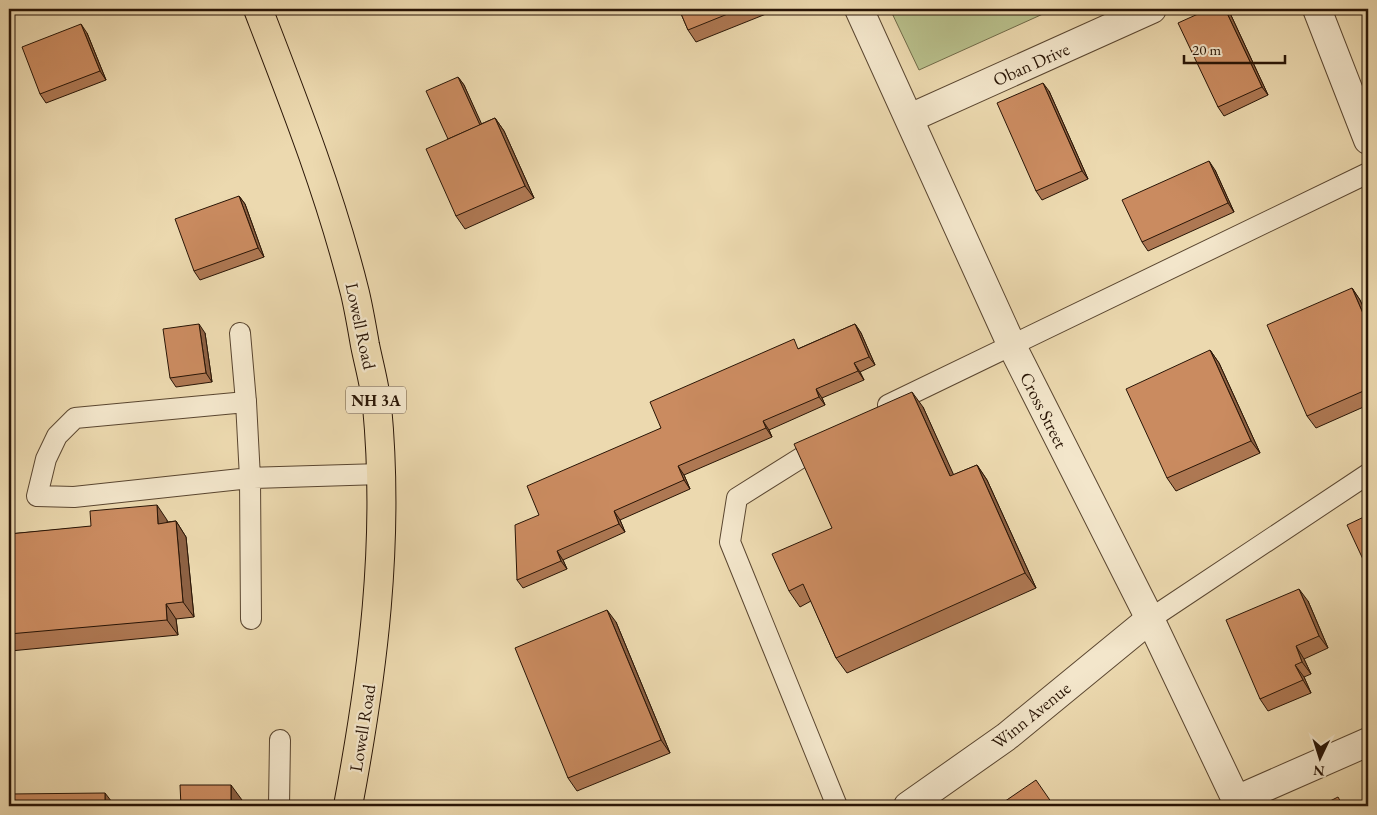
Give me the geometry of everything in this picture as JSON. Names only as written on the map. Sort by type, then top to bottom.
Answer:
[{"type":"main road","name":"Lowell Road","points":[[258,9],[326,192],[355,293],[377,404],[382,500],[378,596],[363,728],[348,806]]},
{"type":"street","name":"Cross Street","points":[[859,9],[1012,346],[1150,619],[1238,803]]},
{"type":"street","name":"Oban Drive","points":[[910,118],[1152,9]]},
{"type":"street","points":[[1317,9],[1368,140]]},
{"type":"street","name":"Winn Avenue","points":[[908,806],[1006,737],[1150,619]]},
{"type":"street","points":[[1238,803],[1368,742]]},
{"type":"lane","points":[[875,412],[1368,174]]},
{"type":"lane","points":[[240,333],[250,478],[251,619]]},
{"type":"lane","points":[[246,402],[76,418],[57,436],[46,459],[37,496],[74,497],[250,478],[381,474]]},
{"type":"lane","points":[[837,806],[730,542],[737,498],[842,432]]},
{"type":"lane","points":[[1150,619],[1368,474]]},
{"type":"lane","points":[[279,806],[280,740]]},
{"type":"green space","points":[[890,9],[1054,9],[919,70]]},
{"type":"building","points":[[679,9],[740,9],[688,30]]},
{"type":"building","points":[[1209,9],[1225,9],[1262,87],[1218,107],[1178,23]]},
{"type":"building","points":[[81,24],[100,71],[40,94],[22,47]]},
{"type":"building","points":[[458,77],[480,125],[448,139],[426,91]]},
{"type":"building","points":[[1043,83],[1082,171],[1036,191],[997,103]]},
{"type":"building","points":[[495,118],[525,186],[456,216],[426,149]]},
{"type":"building","points":[[1209,161],[1228,203],[1142,242],[1122,200]]},
{"type":"building","points":[[239,196],[258,248],[194,271],[175,219]]},
{"type":"building","points":[[1352,288],[1368,325],[1368,389],[1307,416],[1267,325]]},
{"type":"building","points":[[199,324],[206,373],[170,378],[163,329]]},
{"type":"building","points":[[855,324],[869,357],[854,363],[858,371],[816,389],[819,397],[763,421],[766,428],[678,466],[684,480],[614,511],[619,524],[557,551],[561,561],[517,580],[515,525],[539,515],[527,486],[661,428],[650,402],[794,339],[798,349]]},
{"type":"building","points":[[1210,350],[1251,441],[1167,478],[1126,389]]},
{"type":"building","points":[[912,392],[950,476],[977,465],[1025,573],[836,658],[803,584],[789,591],[772,554],[832,528],[794,444]]},
{"type":"building","points":[[157,505],[158,524],[176,521],[183,602],[166,604],[167,620],[9,634],[9,534],[91,526],[90,511]]},
{"type":"building","points":[[1368,515],[1368,570],[1347,525]]},
{"type":"building","points":[[1299,589],[1319,636],[1296,646],[1302,662],[1295,665],[1303,680],[1260,699],[1226,620]]},
{"type":"building","points":[[607,610],[661,740],[568,778],[515,648]]},
{"type":"building","points":[[1036,780],[1054,806],[998,806]]},
{"type":"building","points":[[180,785],[231,785],[231,806],[181,806]]},
{"type":"building","points":[[105,793],[105,806],[9,806],[9,794]]},
{"type":"building","points":[[1338,797],[1343,806],[1325,806],[1324,804]]},
{"type":"building","points":[[1368,799],[1368,806],[1355,806]]}]
